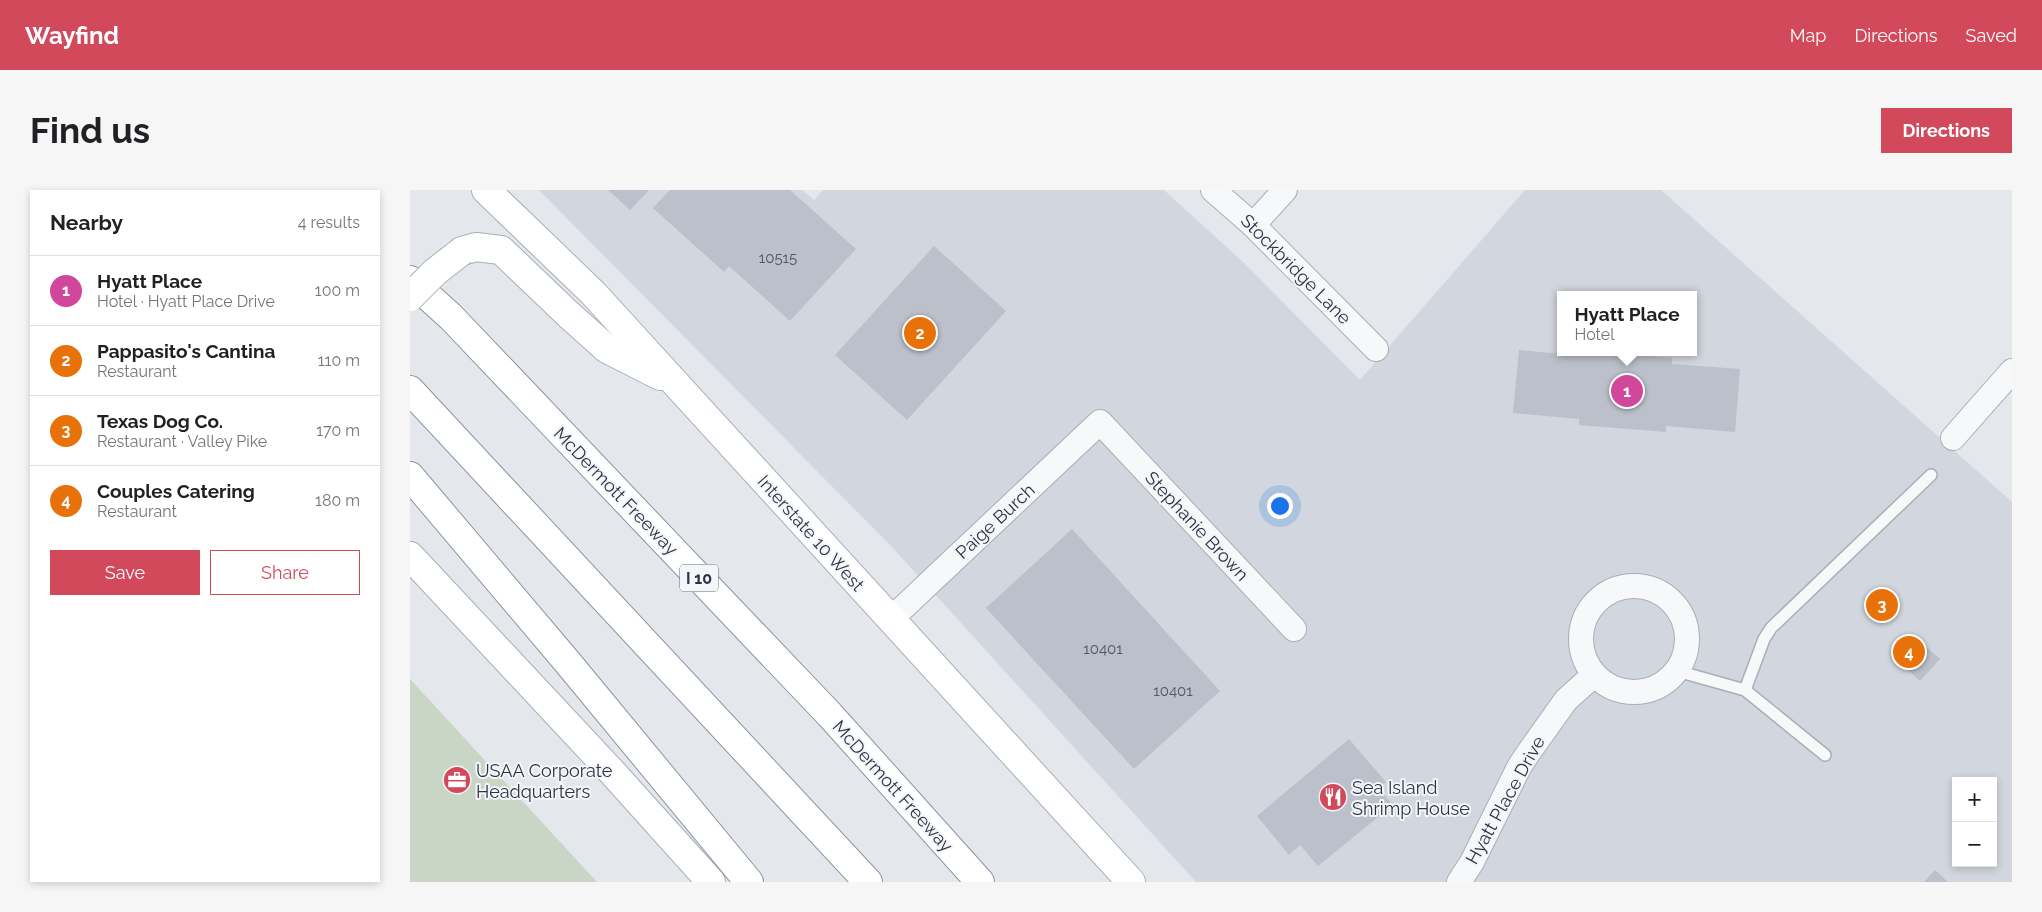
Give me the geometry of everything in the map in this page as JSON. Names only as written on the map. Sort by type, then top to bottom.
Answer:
[{"type":"main road","name":"Interstate 10 West","points":[[490,192],[593,293],[1131,882]]},
{"type":"main road","points":[[410,297],[435,272],[462,252],[476,247],[501,250],[606,349],[675,383]]},
{"type":"main road","name":"McDermott Freeway","points":[[410,280],[451,317],[830,715],[980,882]]},
{"type":"main road","points":[[410,390],[868,882]]},
{"type":"main road","points":[[410,476],[569,664],[749,882]]},
{"type":"main road","points":[[410,556],[612,772],[711,882]]},
{"type":"street","name":"Stockbridge Lane","points":[[1213,190],[1253,225],[1376,349]]},
{"type":"street","points":[[1253,225],[1285,190]]},
{"type":"street","points":[[1953,438],[2012,371]]},
{"type":"street","name":"Paige Burch","points":[[890,620],[1100,422]]},
{"type":"street","name":"Stephanie Brown","points":[[1100,422],[1294,629]]},
{"type":"street","points":[[1637,586],[1657,591],[1674,604],[1685,621],[1688,642],[1683,662],[1677,671],[1670,679],[1652,690],[1632,693],[1611,688],[1594,675],[1584,657],[1580,636],[1586,616],[1598,600],[1616,589],[1637,586]]},
{"type":"street","name":"Hyatt Place Drive","points":[[1458,882],[1472,862],[1519,767],[1540,734],[1566,700],[1594,675]]},
{"type":"lane","points":[[1745,690],[1764,639],[1771,628],[1931,474]]},
{"type":"lane","points":[[1677,671],[1745,690],[1826,755]]},
{"type":"shaded area","points":[[539,190],[802,190],[814,200],[823,190],[1164,190],[1244,263],[1360,380],[1525,190],[1661,190],[2012,502],[2012,882],[1196,882],[893,548]]},
{"type":"green space","name":"USAA Corporate Headquarters","points":[[410,679],[597,882],[410,882]]},
{"type":"building","points":[[608,190],[649,190],[630,210]]},
{"type":"building","points":[[670,190],[790,190],[856,249],[790,321],[729,266],[724,272],[653,208]]},
{"type":"building","points":[[934,246],[1006,311],[907,420],[835,355]]},
{"type":"building","points":[[1519,350],[1557,353],[1557,356],[1648,356],[1672,358],[1672,364],[1740,369],[1735,432],[1666,426],[1666,432],[1579,425],[1579,419],[1513,413]]},
{"type":"building","points":[[1072,529],[1220,691],[1134,769],[986,608]]},
{"type":"building","points":[[1915,637],[1940,659],[1920,681],[1896,659]]},
{"type":"building","name":"Sea Island Shrimp House","points":[[1349,739],[1386,782],[1378,788],[1393,805],[1318,866],[1300,845],[1289,855],[1257,816]]},
{"type":"building","points":[[1935,870],[1948,882],[1924,882]]},
{"type":"place","name":"Pappasito's Cantina","points":[[920,333]]},
{"type":"place","name":"Hyatt Place","points":[[1627,391]]},
{"type":"place","name":"Texas Dog Co.","points":[[1882,605]]},
{"type":"place","name":"Couples Catering","points":[[1909,652]]},
{"type":"place","name":"USAA Corporate Headquarters","points":[[457,780]]},
{"type":"place","name":"Sea Island Shrimp House","points":[[1333,797]]}]
